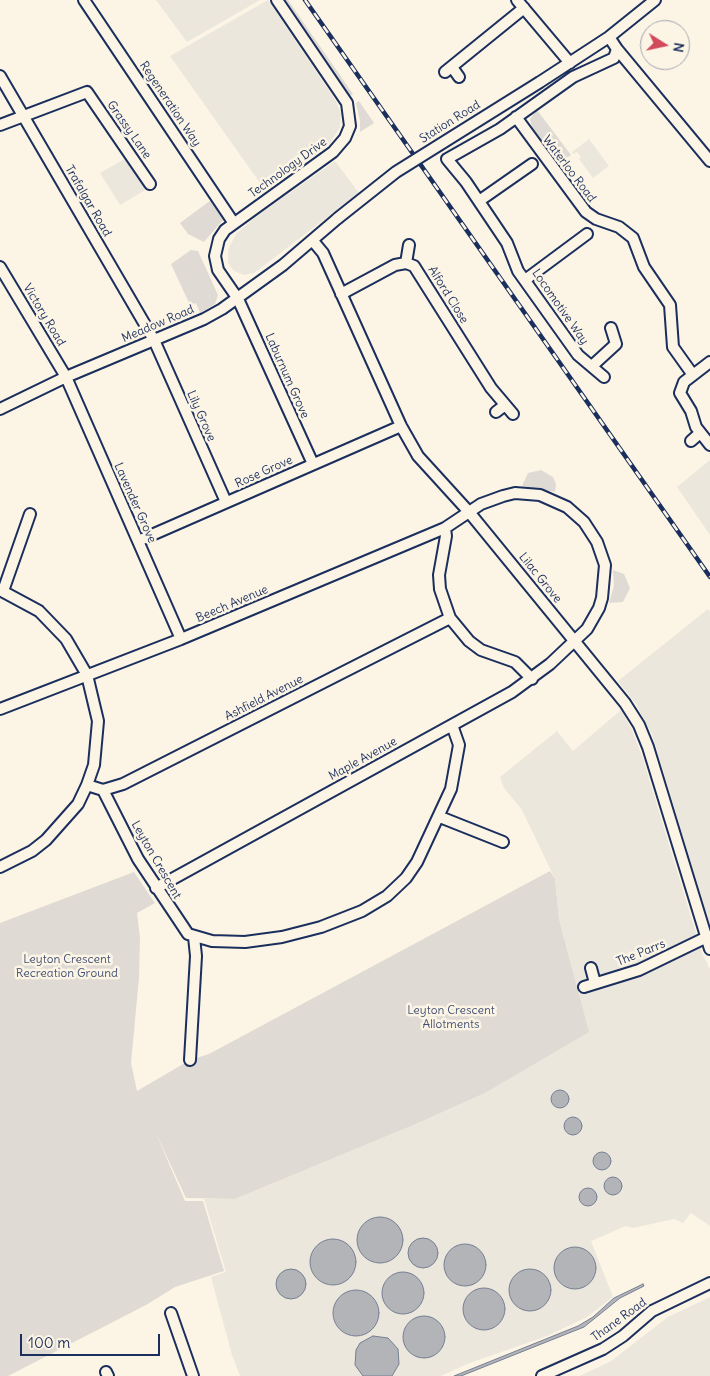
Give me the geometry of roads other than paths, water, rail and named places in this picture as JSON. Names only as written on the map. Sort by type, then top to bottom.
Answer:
[{"type":"street","name":"Regeneration Way","points":[[84,0],[233,222]]},
{"type":"street","name":"Technology Drive","points":[[238,299],[218,270],[214,256],[218,239],[233,222],[333,152],[345,138],[350,126],[346,103],[277,0]]},
{"type":"street","name":"Station Road","points":[[313,241],[338,218],[396,172],[609,37],[649,2]]},
{"type":"street","points":[[460,78],[448,70],[521,4],[570,63]]},
{"type":"street","points":[[609,37],[710,161]]},
{"type":"street","points":[[516,117],[573,77],[614,58],[617,49]]},
{"type":"street","name":"Trafalgar Road","points":[[0,76],[154,340]]},
{"type":"street","name":"Grassy Lane","points":[[24,116],[87,92],[150,184]]},
{"type":"street","points":[[0,125],[24,116]]},
{"type":"street","name":"Locomotive Way","points":[[516,117],[491,135],[447,159],[507,243],[518,271],[578,355],[604,377]]},
{"type":"street","name":"Waterloo Road","points":[[516,117],[586,212],[596,219],[619,227],[632,238],[644,267],[670,305],[672,347],[693,375]]},
{"type":"street","points":[[479,202],[532,164]]},
{"type":"street","points":[[525,280],[587,234]]},
{"type":"street","name":"Meadow Road","points":[[0,409],[66,377],[204,319],[238,299],[313,241]]},
{"type":"street","name":"Lilac Grove","points":[[313,241],[323,253],[401,426],[418,456],[470,512],[625,703],[639,726],[648,747],[705,938],[710,949]]},
{"type":"street","points":[[342,294],[395,264],[406,263],[409,245]]},
{"type":"street","name":"Alford Close","points":[[406,263],[414,266],[421,274],[482,374],[513,414]]},
{"type":"street","name":"Victory Road","points":[[0,267],[66,377]]},
{"type":"street","name":"Laburnum Grove","points":[[238,299],[313,464]]},
{"type":"street","points":[[592,366],[616,344],[611,328]]},
{"type":"street","name":"Lily Grove","points":[[154,340],[226,502]]},
{"type":"street","points":[[710,362],[681,386],[681,397],[691,411],[696,427],[710,445]]},
{"type":"street","name":"Lavender Grove","points":[[66,377],[181,640]]},
{"type":"street","points":[[496,412],[505,405]]},
{"type":"street","name":"Rose Grove","points":[[138,541],[401,426]]},
{"type":"street","points":[[691,441],[700,433]]},
{"type":"street","name":"Beech Avenue","points":[[0,709],[181,640],[445,528],[459,521],[481,504],[503,496],[526,493],[540,495],[558,503],[584,522],[597,542],[602,554],[605,565],[605,587],[599,608],[587,629],[575,641]]},
{"type":"street","points":[[0,867],[32,851],[46,840],[78,804],[88,785],[94,765],[98,721],[87,675],[71,646],[49,619],[27,603],[2,590],[30,514]]},
{"type":"street","points":[[445,528],[446,536],[439,575],[440,589],[450,618],[469,641],[481,650],[515,662],[532,679]]},
{"type":"street","name":"Ashfield Avenue","points":[[103,790],[123,784],[450,618]]},
{"type":"street","name":"Maple Avenue","points":[[156,888],[532,679],[575,641]]},
{"type":"street","points":[[190,1060],[196,956],[194,937],[230,942],[268,939],[321,927],[362,911],[387,896],[406,878],[418,862],[452,789],[459,745],[452,725]]},
{"type":"street","points":[[88,785],[103,790]]},
{"type":"street","name":"Leyton Crescent","points":[[103,790],[135,853],[156,888],[182,928],[194,937]]},
{"type":"street","points":[[440,817],[503,842]]},
{"type":"street","name":"The Parrs","points":[[584,987],[639,970],[705,938]]},
{"type":"street","points":[[591,968],[595,983]]},
{"type":"street","name":"Thane Road","points":[[542,1376],[603,1350],[623,1336],[652,1311],[710,1284]]},
{"type":"street","points":[[171,1313],[193,1376]]},
{"type":"railway","points":[[305,0],[710,577]]},
{"type":"park label","name":"Leyton Crescent Recreation Ground","points":[[67,967]]},
{"type":"park label","name":"Leyton Crescent Allotments","points":[[451,1018]]}]
